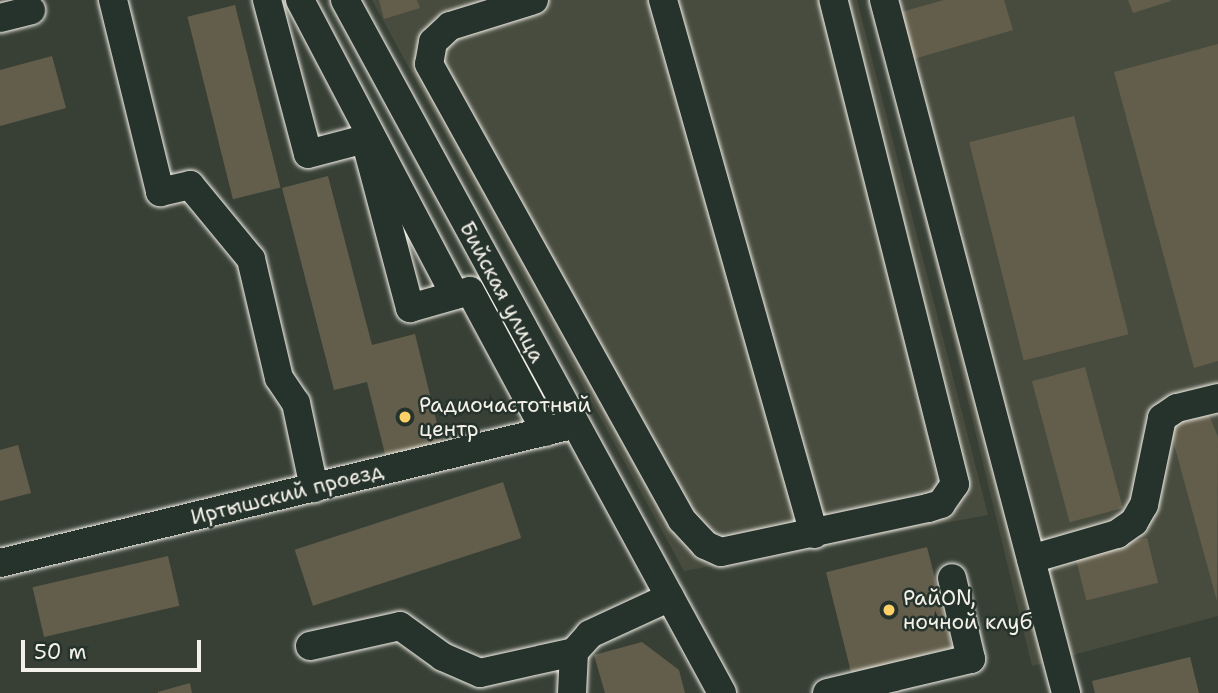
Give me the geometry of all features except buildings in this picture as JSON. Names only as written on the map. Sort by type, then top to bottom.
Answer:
[{"type":"street","points":[[113,0],[160,192],[190,185],[251,259],[279,378],[296,403],[314,488]]},
{"type":"street","points":[[267,0],[307,155],[365,139],[410,308],[463,293]]},
{"type":"street","points":[[300,0],[463,293],[546,432]]},
{"type":"street","points":[[316,0],[463,293]]},
{"type":"street","name":"Бийская улица","points":[[345,0],[573,425],[722,693]]},
{"type":"street","points":[[534,0],[439,33],[429,53],[435,77],[692,533],[721,552],[814,534],[941,504],[955,484],[833,0]]},
{"type":"street","points":[[663,0],[814,534]]},
{"type":"street","points":[[884,0],[1066,693]]},
{"type":"street","points":[[0,18],[31,10]]},
{"type":"street","points":[[1031,559],[1117,534],[1134,522],[1143,505],[1162,418],[1177,408],[1218,398]]},
{"type":"street","name":"Иртышский проезд","points":[[0,563],[573,425]]},
{"type":"street","points":[[827,693],[971,659],[952,578]]},
{"type":"street","points":[[310,646],[400,626],[443,657],[480,673],[574,652],[590,634],[670,597]]},
{"type":"street","points":[[572,693],[574,652]]},
{"type":"shaded area","points":[[372,0],[857,0],[988,515],[684,571]]},
{"type":"shaded area","points":[[871,0],[1218,0],[1218,616],[1032,666]]},
{"type":"place","name":"Радиочастотный центр","points":[[405,417]]},
{"type":"place","name":"РайON, ночной клуб","points":[[889,610]]}]
